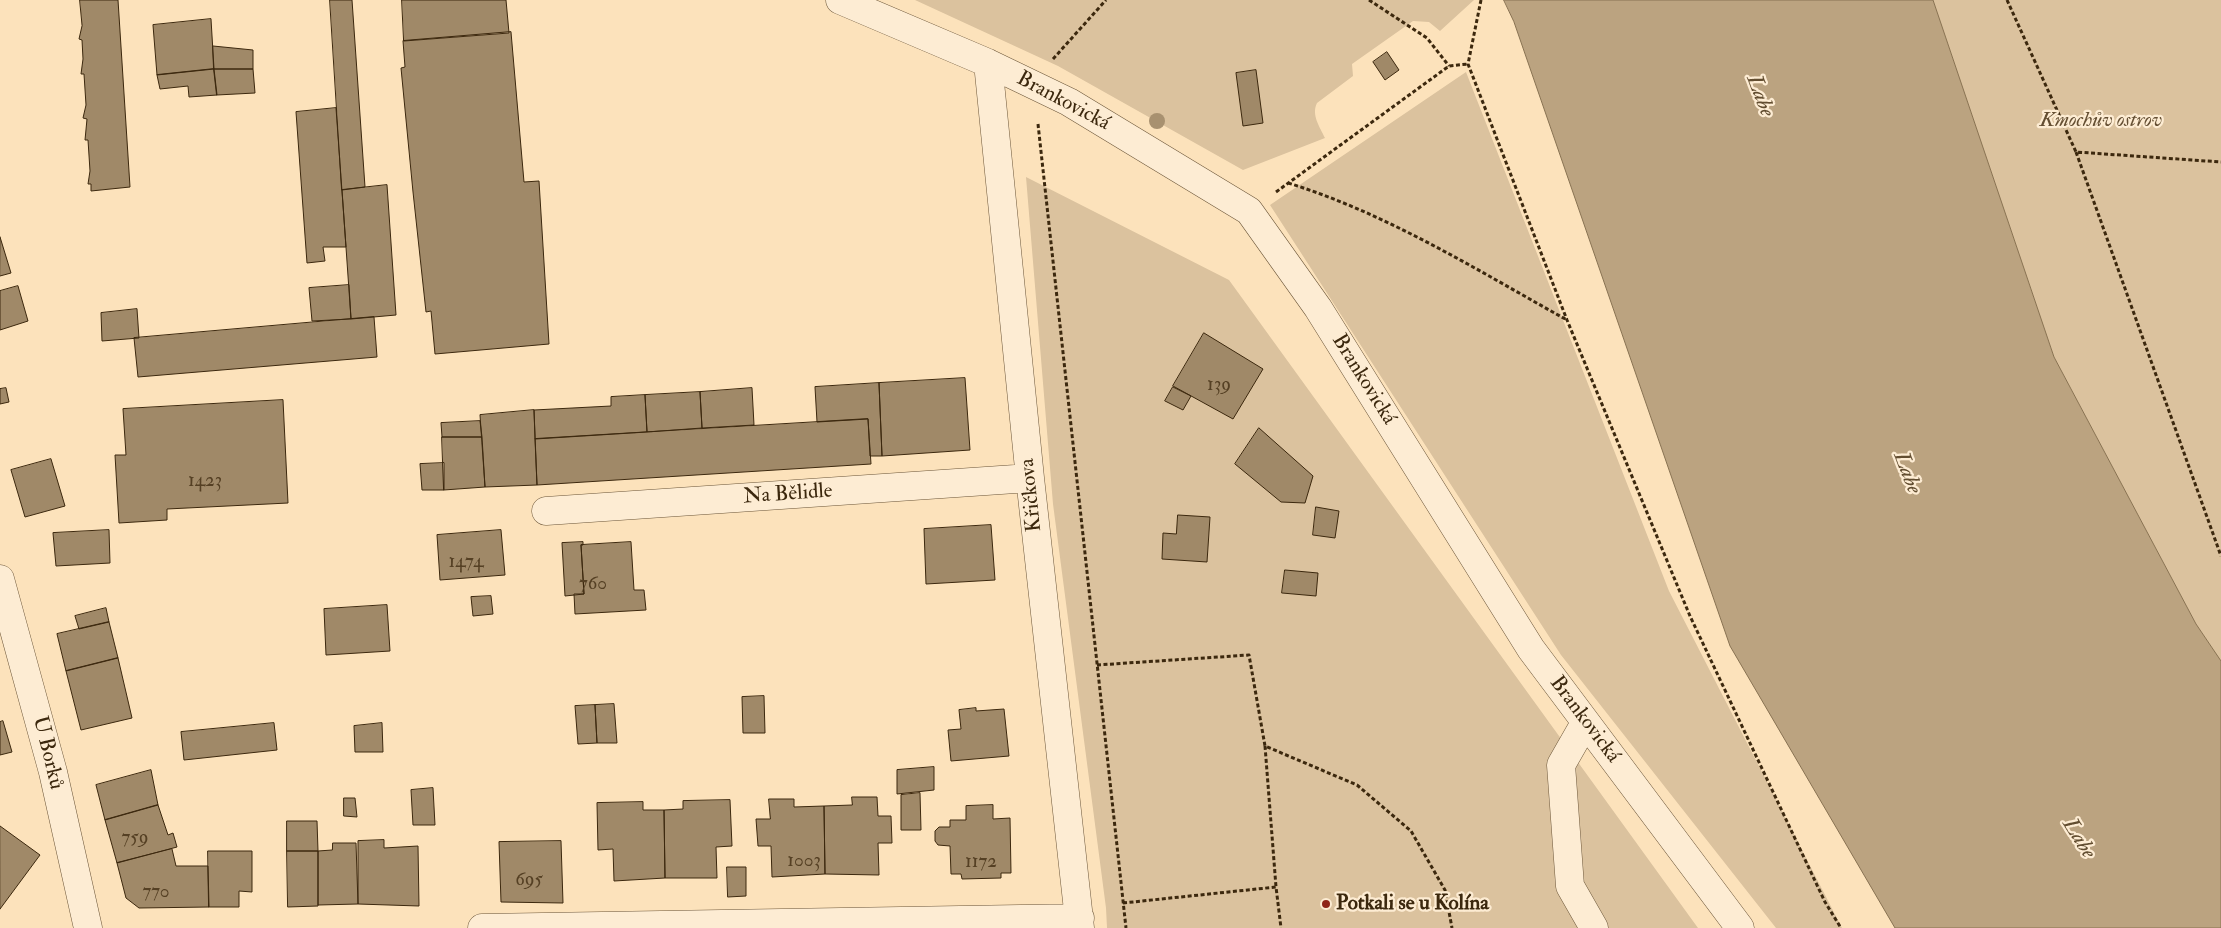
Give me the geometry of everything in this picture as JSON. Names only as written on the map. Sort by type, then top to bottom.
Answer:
[{"type":"street","name":"Brankovická","points":[[840,0],[988,63],[1069,102],[1249,211],[1318,308],[1530,649],[1740,928]]},
{"type":"street","name":"Křičkova","points":[[988,63],[1030,478],[1080,923]]},
{"type":"street","name":"Na Bělidle","points":[[546,511],[1030,478]]},
{"type":"street","name":"U Borků","points":[[0,579],[53,772],[88,928]]},
{"type":"street","points":[[1586,723],[1561,765],[1570,886],[1594,928]]},
{"type":"street","points":[[482,928],[1080,923]]},
{"type":"path","points":[[1106,0],[1045,68],[1034,85],[1126,928]]},
{"type":"path","points":[[1369,0],[1426,38],[1449,66]]},
{"type":"path","points":[[1482,0],[1468,64],[1568,320],[1690,616],[1826,902],[1841,928]]},
{"type":"path","points":[[2007,0],[2076,152],[2221,556]]},
{"type":"path","points":[[1249,211],[1449,66],[1468,64]]},
{"type":"path","points":[[2076,152],[2221,162]]},
{"type":"path","points":[[1288,183],[1321,193],[1436,247],[1568,320]]},
{"type":"path","points":[[1097,665],[1249,655],[1265,746],[1281,928]]},
{"type":"path","points":[[1265,746],[1357,785],[1411,831],[1445,890],[1452,928]]},
{"type":"path","points":[[1123,903],[1276,887]]},
{"type":"green space","points":[[915,0],[1474,0],[1440,31],[1429,22],[1413,21],[1352,64],[1353,76],[1317,103],[1315,107],[1316,116],[1325,138],[1243,170],[1058,66]]},
{"type":"green space","name":"Kmochův ostrov","points":[[1933,0],[2221,0],[2221,661],[2196,624],[2054,357]]},
{"type":"green space","points":[[1466,72],[1669,591],[1842,928],[1776,928],[1561,655],[1270,205]]},
{"type":"green space","points":[[1026,177],[1229,280],[1698,928],[1107,928],[1106,908],[1053,504]]},
{"type":"water","name":"Labe","points":[[1504,0],[1933,0],[2054,357],[2196,624],[2221,661],[2221,928],[1895,928],[1730,646],[1514,22]]},
{"type":"building","points":[[80,0],[118,0],[130,187],[91,191],[91,184],[88,184],[90,171],[88,140],[85,140],[87,119],[83,118],[86,105],[84,74],[81,74],[83,59],[82,40],[79,39],[82,26]]},
{"type":"building","points":[[330,0],[352,0],[365,187],[342,190]]},
{"type":"building","points":[[402,0],[506,0],[509,33],[404,41]]},
{"type":"building","points":[[211,19],[214,69],[157,75],[153,25]]},
{"type":"building","points":[[511,32],[524,182],[539,181],[549,344],[435,354],[431,311],[426,312],[413,192],[401,68],[405,67],[403,41]]},
{"type":"building","points":[[213,46],[253,50],[253,69],[214,69]]},
{"type":"building","points":[[1387,52],[1399,70],[1385,80],[1373,62]]},
{"type":"building","points":[[214,69],[253,69],[255,93],[217,95]]},
{"type":"building","points":[[214,69],[217,95],[189,97],[188,86],[160,89],[157,75]]},
{"type":"building","points":[[1256,70],[1263,123],[1243,126],[1236,73]]},
{"type":"building","points":[[336,108],[346,247],[323,247],[325,261],[307,263],[296,112]]},
{"type":"building","points":[[387,185],[396,315],[351,319],[342,190]]},
{"type":"building","points":[[0,237],[11,273],[0,276]]},
{"type":"building","points":[[349,285],[351,319],[312,321],[309,288]]},
{"type":"building","points":[[18,286],[28,321],[0,330],[0,291]]},
{"type":"building","points":[[137,309],[139,338],[102,341],[101,313]]},
{"type":"building","points":[[374,317],[377,357],[138,377],[134,338]]},
{"type":"building","points":[[1204,333],[1263,369],[1233,419],[1173,386]]},
{"type":"building","points":[[965,378],[970,450],[882,456],[879,383]]},
{"type":"building","points":[[879,383],[882,456],[870,456],[868,419],[817,422],[815,387]]},
{"type":"building","points":[[1173,387],[1191,396],[1183,410],[1165,401]]},
{"type":"building","points":[[6,388],[9,402],[0,404],[0,389]]},
{"type":"building","points":[[752,388],[754,425],[702,428],[700,392]]},
{"type":"building","points":[[700,392],[702,428],[647,432],[645,395]]},
{"type":"building","points":[[645,395],[647,432],[535,439],[534,410],[611,406],[611,397]]},
{"type":"building","points":[[283,400],[288,503],[167,509],[167,520],[119,523],[115,455],[126,455],[123,409]]},
{"type":"building","points":[[534,410],[537,485],[485,487],[480,415]]},
{"type":"building","points":[[868,419],[871,464],[537,485],[535,439]]},
{"type":"building","points":[[480,421],[482,437],[442,437],[441,423]]},
{"type":"building","points":[[1259,428],[1313,476],[1305,503],[1281,502],[1235,464]]},
{"type":"building","points":[[442,437],[482,437],[485,487],[444,490]]},
{"type":"building","points":[[51,459],[65,506],[25,517],[11,470]]},
{"type":"building","points":[[444,463],[444,490],[422,490],[420,464]]},
{"type":"building","points":[[1316,507],[1339,511],[1335,538],[1313,535]]},
{"type":"building","points":[[1178,515],[1210,517],[1207,562],[1162,559],[1163,533],[1176,534]]},
{"type":"building","points":[[991,525],[995,580],[926,584],[924,529]]},
{"type":"building","points":[[109,530],[110,563],[56,566],[53,533]]},
{"type":"building","points":[[501,530],[505,575],[440,580],[437,535]]},
{"type":"building","points":[[583,542],[583,545],[581,545],[584,594],[565,596],[562,543]]},
{"type":"building","points":[[631,542],[634,590],[644,590],[646,610],[575,614],[574,594],[584,594],[581,545]]},
{"type":"building","points":[[1285,570],[1318,573],[1316,596],[1282,593]]},
{"type":"building","points":[[491,596],[493,614],[473,616],[471,597]]},
{"type":"building","points":[[387,605],[390,651],[326,655],[324,609]]},
{"type":"building","points":[[106,608],[109,622],[79,629],[75,616]]},
{"type":"building","points":[[109,622],[118,658],[66,671],[57,634]]},
{"type":"building","points":[[118,658],[132,718],[81,730],[66,671]]},
{"type":"building","points":[[764,696],[765,733],[743,733],[742,697]]},
{"type":"building","points":[[614,704],[617,743],[597,743],[595,705]]},
{"type":"building","points":[[595,705],[597,743],[578,744],[575,706]]},
{"type":"building","points":[[976,708],[976,711],[1004,709],[1009,756],[951,761],[948,730],[961,729],[959,710]]},
{"type":"building","points":[[3,721],[12,752],[0,755],[0,722]]},
{"type":"building","points":[[274,723],[277,750],[184,760],[181,732]]},
{"type":"building","points":[[382,723],[383,752],[355,752],[354,726]]},
{"type":"building","points":[[934,767],[934,790],[897,794],[897,770]]},
{"type":"building","points":[[151,770],[158,805],[105,820],[96,785]]},
{"type":"building","points":[[433,788],[435,825],[413,825],[411,790]]},
{"type":"building","points":[[920,793],[921,830],[901,830],[901,795]]},
{"type":"building","points":[[852,797],[877,797],[878,816],[891,816],[892,843],[878,843],[879,875],[825,874],[824,806],[852,805]]},
{"type":"building","points":[[344,798],[355,798],[357,817],[344,816]]},
{"type":"building","points":[[769,799],[794,799],[794,807],[824,806],[825,874],[772,877],[771,846],[758,846],[756,819],[770,819]]},
{"type":"building","points":[[730,800],[732,846],[716,847],[717,878],[665,878],[664,810],[683,809],[683,801]]},
{"type":"building","points":[[643,802],[643,810],[664,810],[665,878],[614,881],[613,849],[598,850],[597,803]]},
{"type":"building","points":[[158,805],[168,835],[173,833],[177,847],[117,863],[105,820]]},
{"type":"building","points":[[993,805],[993,819],[1010,818],[1011,873],[1001,873],[1001,878],[962,879],[961,874],[951,874],[950,846],[938,845],[935,841],[935,831],[939,827],[950,827],[950,820],[966,820],[966,806]]},
{"type":"building","points":[[287,821],[317,821],[318,851],[287,851]]},
{"type":"building","points":[[0,826],[40,855],[0,909]]},
{"type":"building","points":[[384,840],[384,848],[418,846],[419,906],[358,904],[358,841]]},
{"type":"building","points":[[561,841],[563,903],[501,902],[499,842]]},
{"type":"building","points":[[333,843],[356,843],[358,904],[318,905],[318,851],[332,850]]},
{"type":"building","points":[[172,849],[176,866],[208,866],[209,907],[139,908],[126,898],[117,863]]},
{"type":"building","points":[[208,851],[252,851],[252,892],[239,891],[239,907],[209,907]]},
{"type":"building","points":[[287,851],[318,851],[318,906],[288,907]]},
{"type":"building","points":[[727,867],[746,867],[746,896],[728,897]]},
{"type":"place","name":"Potkali se u Kolína","points":[[1326,904]]}]
